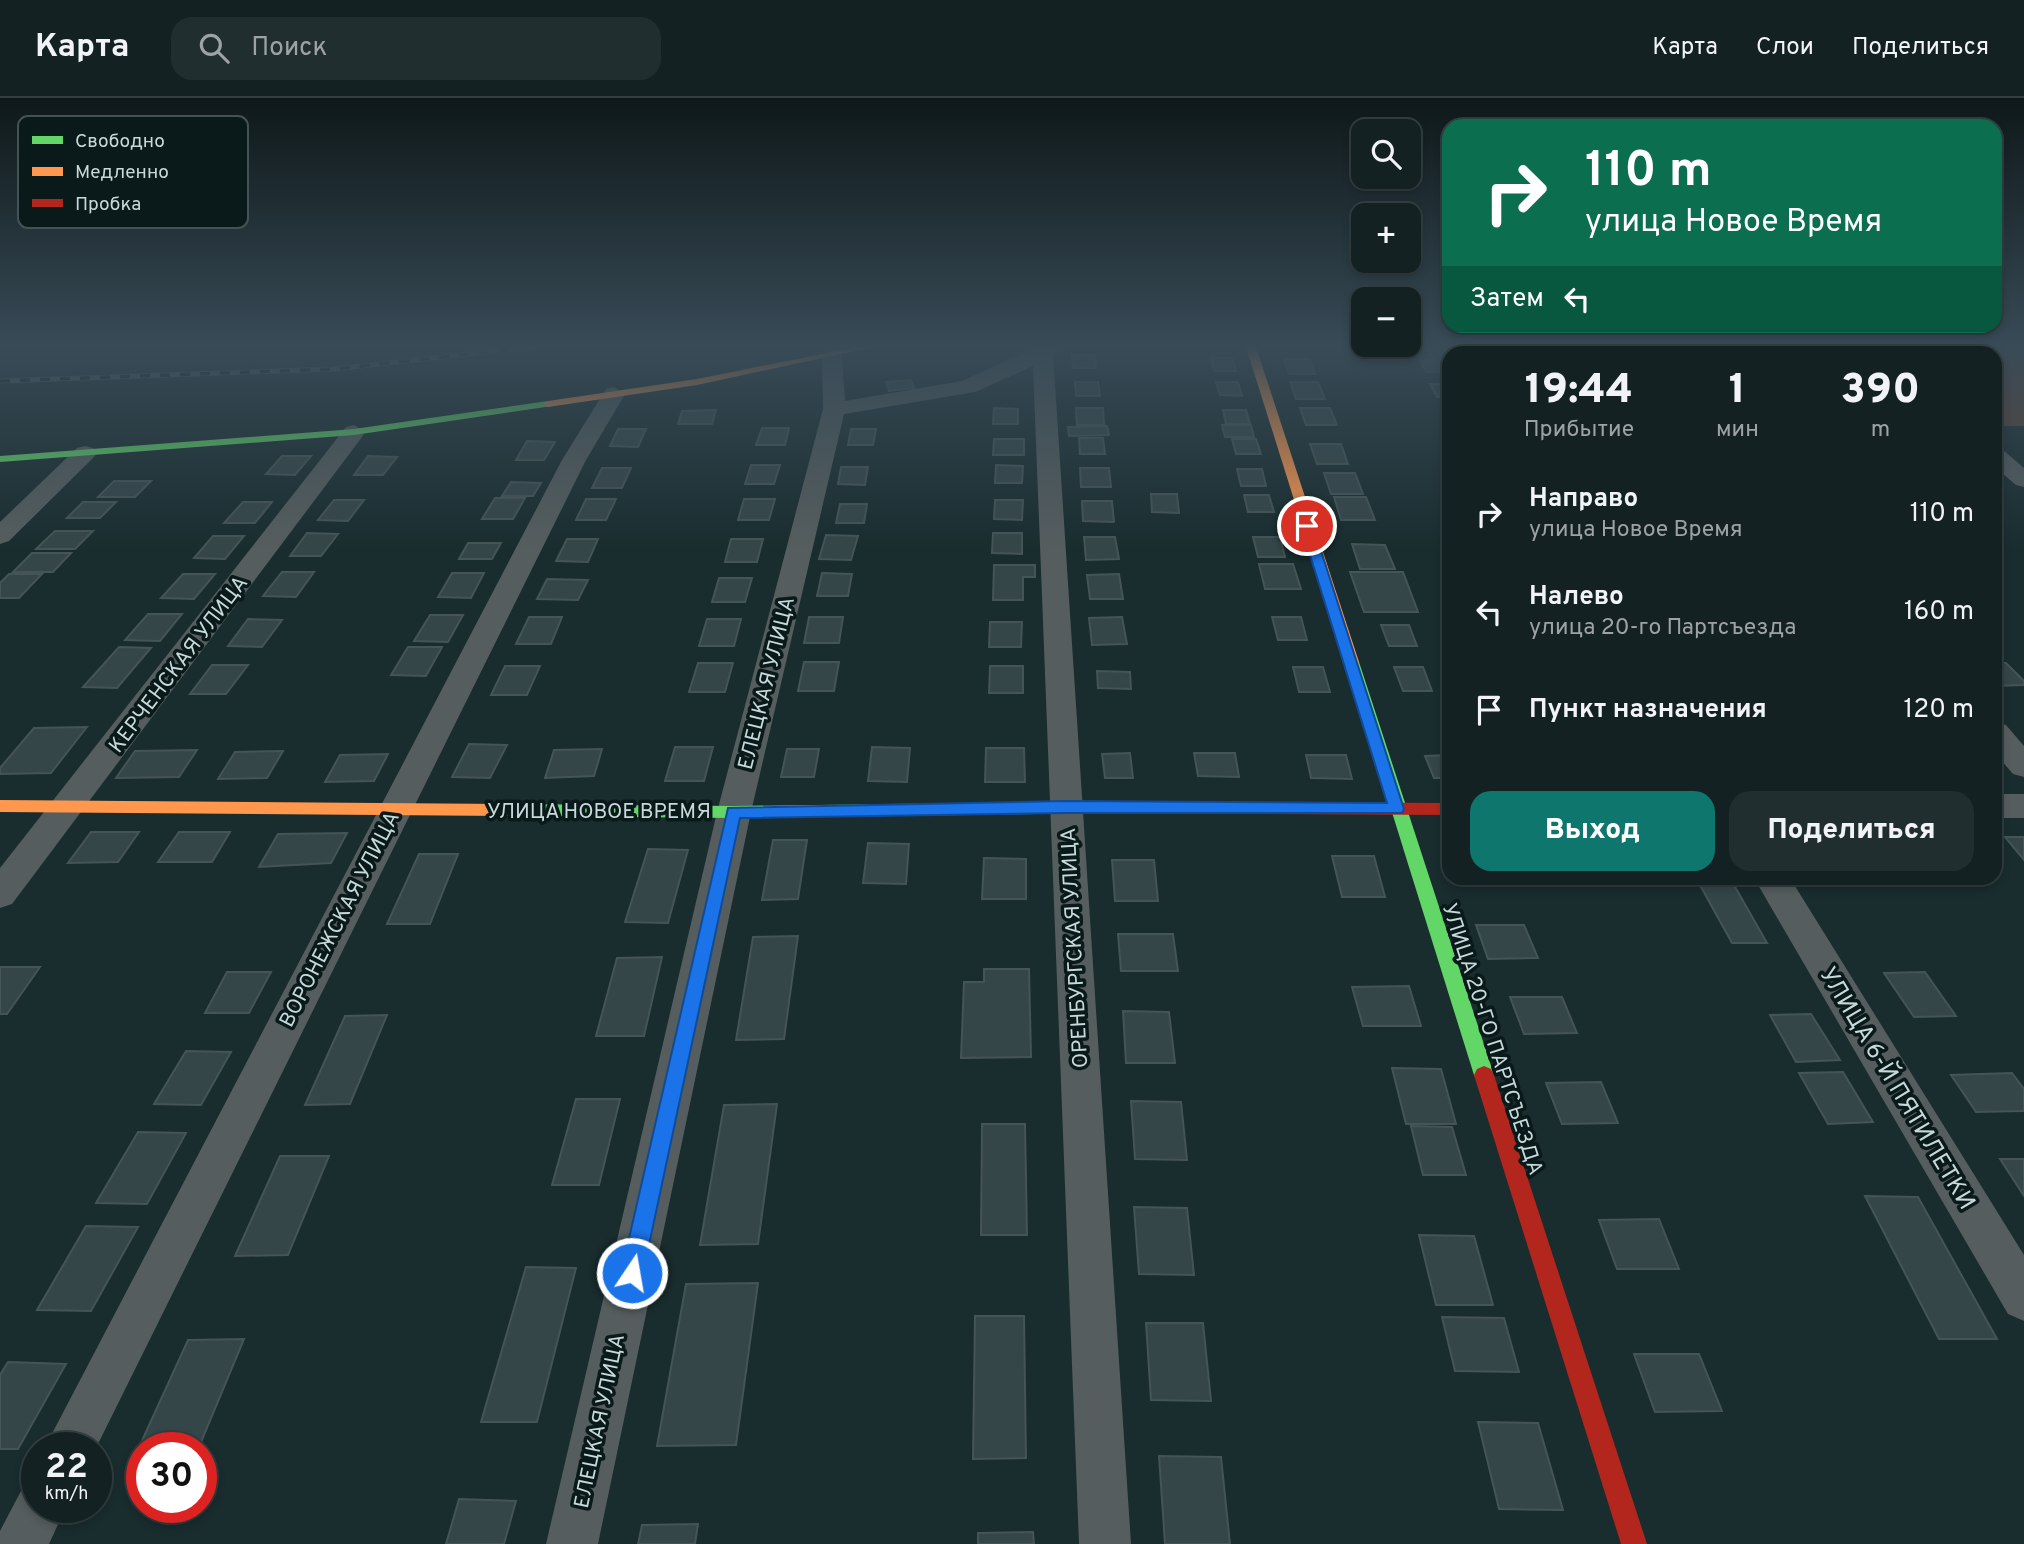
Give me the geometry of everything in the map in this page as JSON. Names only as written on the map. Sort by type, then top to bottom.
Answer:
[{"type":"street","points":[[0,459],[354,432],[474,414]]},
{"type":"street","name":"ВОРОНЕЖСКАЯ УЛИЦА","points":[[78,1432],[574,460],[602,414]]},
{"type":"street","name":"ЕЛЕЦКАЯ УЛИЦА","points":[[572,1544],[734,812],[833,414]]},
{"type":"street","name":"ОРЕНБУРГСКАЯ УЛИЦА","points":[[1050,414],[1066,807],[1105,1544]]},
{"type":"street","name":"УЛИЦА 20-ГО ПАРТСЪЕЗДА","points":[[1272,414],[1396,809],[1634,1544]]},
{"type":"street","name":"КЕРЧЕНСКАЯ УЛИЦА","points":[[0,894],[354,432]]},
{"type":"street","points":[[0,536],[85,453]]},
{"type":"street","points":[[2002,462],[2024,480]]},
{"type":"street","points":[[2002,741],[2024,766]]},
{"type":"street","points":[[2002,806],[2024,806]]},
{"type":"street","name":"УЛИЦА НОВОЕ ВРЕМЯ","points":[[0,807],[734,812],[1066,807],[1442,809]]},
{"type":"street","name":"УЛИЦА 6-Й ПЯТИЛЕТКИ","points":[[1775,885],[2024,1298]]},
{"type":"street","points":[[21,1544],[32,1523]]},
{"type":"shaded area","points":[[2002,414],[2024,414],[2024,426],[2002,426]]},
{"type":"building","points":[[681,414],[715,414],[712,424],[678,424]]},
{"type":"building","points":[[994,414],[1018,414],[1018,424],[993,424]]},
{"type":"building","points":[[1076,414],[1103,414],[1104,425],[1077,425]]},
{"type":"building","points":[[1224,414],[1247,414],[1250,424],[1226,424]]},
{"type":"building","points":[[1302,414],[1333,414],[1337,425],[1306,425]]},
{"type":"building","points":[[1222,425],[1251,425],[1254,437],[1225,437]]},
{"type":"building","points":[[1107,426],[1109,435],[1069,436],[1068,427]]},
{"type":"building","points":[[762,428],[789,428],[785,445],[756,445]]},
{"type":"building","points":[[618,429],[646,429],[638,447],[610,446]]},
{"type":"building","points":[[851,429],[876,429],[873,445],[848,445]]},
{"type":"building","points":[[1079,438],[1103,438],[1105,454],[1080,454]]},
{"type":"building","points":[[994,439],[1024,439],[1024,455],[993,455]]},
{"type":"building","points":[[1232,439],[1256,439],[1261,454],[1236,454]]},
{"type":"building","points":[[527,441],[555,442],[544,460],[516,460]]},
{"type":"building","points":[[1310,444],[1341,444],[1348,464],[1317,464]]},
{"type":"building","points":[[282,456],[311,456],[295,475],[266,474]]},
{"type":"building","points":[[368,456],[397,457],[383,475],[354,475]]},
{"type":"building","points":[[751,465],[780,465],[774,484],[745,484]]},
{"type":"building","points":[[996,465],[1023,466],[1022,483],[995,483]]},
{"type":"building","points":[[841,467],[868,467],[865,485],[838,484]]},
{"type":"building","points":[[602,468],[631,468],[622,488],[592,488]]},
{"type":"building","points":[[1080,468],[1109,468],[1111,487],[1081,487]]},
{"type":"building","points":[[1237,469],[1262,469],[1266,486],[1241,486]]},
{"type":"building","points":[[1324,473],[1355,473],[1363,494],[1331,494]]},
{"type":"building","points":[[114,481],[151,481],[135,497],[98,497]]},
{"type":"building","points":[[511,482],[541,483],[533,496],[502,496]]},
{"type":"building","points":[[1151,494],[1177,494],[1179,513],[1152,512]]},
{"type":"building","points":[[1244,495],[1269,495],[1274,512],[1248,512]]},
{"type":"building","points":[[1334,497],[1366,497],[1375,520],[1341,520]]},
{"type":"building","points":[[495,498],[525,498],[513,519],[482,519]]},
{"type":"building","points":[[586,499],[616,499],[606,520],[576,520]]},
{"type":"building","points":[[744,499],[775,499],[769,520],[738,520]]},
{"type":"building","points":[[334,500],[364,500],[348,521],[318,520]]},
{"type":"building","points":[[995,500],[1023,500],[1022,520],[994,519]]},
{"type":"building","points":[[1082,501],[1112,501],[1114,522],[1083,521]]},
{"type":"building","points":[[83,502],[116,502],[100,518],[67,518]]},
{"type":"building","points":[[243,502],[272,502],[255,523],[224,523]]},
{"type":"building","points":[[840,504],[867,504],[864,523],[836,523]]},
{"type":"building","points":[[55,531],[93,531],[75,549],[36,549]]},
{"type":"building","points":[[307,533],[338,534],[321,556],[290,556]]},
{"type":"building","points":[[993,533],[1022,533],[1022,554],[992,553]]},
{"type":"building","points":[[826,535],[858,536],[851,560],[819,559]]},
{"type":"building","points":[[213,536],[244,536],[225,559],[194,558]]},
{"type":"building","points":[[1084,537],[1115,537],[1119,559],[1086,560]]},
{"type":"building","points":[[1253,537],[1280,537],[1285,557],[1258,557]]},
{"type":"building","points":[[567,539],[598,539],[588,562],[556,561]]},
{"type":"building","points":[[731,539],[763,539],[757,562],[725,562]]},
{"type":"building","points":[[468,543],[501,543],[492,559],[459,559]]},
{"type":"building","points":[[1352,544],[1385,545],[1395,569],[1360,569]]},
{"type":"building","points":[[32,553],[71,553],[53,572],[13,572]]},
{"type":"building","points":[[1259,564],[1293,564],[1301,589],[1265,589]]},
{"type":"building","points":[[994,565],[1035,565],[1035,577],[1023,577],[1023,600],[993,600]]},
{"type":"building","points":[[282,572],[314,572],[296,597],[263,596]]},
{"type":"building","points":[[1350,572],[1403,572],[1418,612],[1364,612]]},
{"type":"building","points":[[452,573],[484,573],[471,598],[438,597]]},
{"type":"building","points":[[822,573],[852,574],[848,596],[817,596]]},
{"type":"building","points":[[9,574],[42,574],[19,598],[0,598],[0,583]]},
{"type":"building","points":[[183,574],[215,574],[194,599],[161,598]]},
{"type":"building","points":[[1119,574],[1123,599],[1090,599],[1087,575]]},
{"type":"building","points":[[719,578],[752,578],[745,602],[712,602]]},
{"type":"building","points":[[547,579],[588,580],[578,600],[537,599]]},
{"type":"building","points":[[148,614],[182,614],[160,641],[125,640]]},
{"type":"building","points":[[430,615],[463,615],[448,642],[414,641]]},
{"type":"building","points":[[529,617],[562,617],[551,644],[516,644]]},
{"type":"building","points":[[809,617],[843,617],[839,643],[804,643]]},
{"type":"building","points":[[1122,617],[1127,644],[1092,645],[1089,618]]},
{"type":"building","points":[[1272,617],[1301,617],[1307,640],[1278,640]]},
{"type":"building","points":[[248,619],[282,620],[262,647],[228,646]]},
{"type":"building","points":[[707,619],[741,619],[734,646],[699,646]]},
{"type":"building","points":[[990,622],[1022,622],[1021,647],[989,647]]},
{"type":"building","points":[[1381,625],[1409,625],[1417,646],[1389,646]]},
{"type":"building","points":[[119,647],[151,648],[117,688],[83,687]]},
{"type":"building","points":[[408,647],[442,647],[426,676],[391,675]]},
{"type":"building","points":[[804,662],[839,662],[834,691],[798,691]]},
{"type":"building","points":[[698,663],[733,663],[725,692],[689,692]]},
{"type":"building","points":[[2002,663],[2006,663],[2024,681],[2024,685],[2002,686]]},
{"type":"building","points":[[212,665],[248,665],[226,694],[190,694]]},
{"type":"building","points":[[505,666],[540,666],[527,695],[491,695]]},
{"type":"building","points":[[990,666],[1023,666],[1023,693],[989,693]]},
{"type":"building","points":[[1293,667],[1323,667],[1330,692],[1299,692]]},
{"type":"building","points":[[1394,667],[1423,667],[1432,691],[1403,691]]},
{"type":"building","points":[[1097,671],[1130,672],[1131,689],[1098,688]]},
{"type":"building","points":[[87,727],[51,773],[0,774],[0,768],[34,728]]},
{"type":"building","points":[[469,744],[507,745],[490,778],[452,777]]},
{"type":"building","points":[[675,747],[713,747],[704,781],[665,781]]},
{"type":"building","points":[[872,747],[910,748],[907,782],[868,781]]},
{"type":"building","points":[[986,748],[1024,748],[1025,782],[985,782]]},
{"type":"building","points":[[602,749],[594,776],[545,778],[554,750]]},
{"type":"building","points":[[787,749],[819,749],[814,777],[781,777]]},
{"type":"building","points":[[197,750],[179,777],[116,778],[135,751]]},
{"type":"building","points":[[283,751],[267,778],[218,779],[235,752]]},
{"type":"building","points":[[1130,753],[1133,778],[1105,778],[1102,754]]},
{"type":"building","points":[[1194,753],[1235,753],[1239,777],[1198,776]]},
{"type":"building","points":[[388,754],[374,781],[325,782],[340,755]]},
{"type":"building","points":[[1306,755],[1346,755],[1352,779],[1311,778]]},
{"type":"building","points":[[1442,755],[1442,778],[1434,778],[1425,756]]},
{"type":"building","points":[[91,832],[139,832],[118,862],[68,863]]},
{"type":"building","points":[[179,832],[230,832],[212,862],[158,862]]},
{"type":"building","points":[[347,833],[331,863],[259,867],[278,834]]},
{"type":"building","points":[[2005,837],[2024,837],[2024,860]]},
{"type":"building","points":[[773,840],[807,840],[798,899],[762,900]]},
{"type":"building","points":[[868,843],[909,844],[906,884],[863,883]]},
{"type":"building","points":[[648,849],[688,850],[668,923],[625,922]]},
{"type":"building","points":[[419,854],[458,854],[430,924],[387,924]]},
{"type":"building","points":[[1332,856],[1374,856],[1385,897],[1342,897]]},
{"type":"building","points":[[984,858],[1026,859],[1026,899],[982,899]]},
{"type":"building","points":[[1112,860],[1154,860],[1158,901],[1115,901]]},
{"type":"building","points":[[1700,885],[1734,885],[1767,943],[1732,943]]},
{"type":"building","points":[[1476,925],[1524,925],[1538,958],[1488,959]]},
{"type":"building","points":[[1118,934],[1173,934],[1178,971],[1121,971]]},
{"type":"building","points":[[798,936],[784,1039],[736,1040],[753,937]]},
{"type":"building","points":[[662,957],[644,1036],[596,1036],[617,958]]},
{"type":"building","points":[[0,967],[40,967],[7,1014],[0,1014]]},
{"type":"building","points":[[984,969],[1029,969],[1031,1057],[961,1058],[964,982],[984,982]]},
{"type":"building","points":[[227,972],[271,972],[249,1013],[205,1013]]},
{"type":"building","points":[[1925,972],[1956,1016],[1914,1017],[1884,973]]},
{"type":"building","points":[[1409,986],[1421,1026],[1363,1026],[1352,987]]},
{"type":"building","points":[[1510,997],[1562,997],[1577,1033],[1524,1034]]},
{"type":"building","points":[[1123,1011],[1169,1012],[1175,1063],[1126,1063]]},
{"type":"building","points":[[1811,1014],[1840,1060],[1796,1062],[1770,1015]]},
{"type":"building","points":[[387,1015],[350,1104],[305,1105],[345,1016]]},
{"type":"building","points":[[186,1051],[231,1052],[201,1105],[154,1104]]},
{"type":"building","points":[[1392,1068],[1441,1069],[1456,1124],[1406,1124]]},
{"type":"building","points":[[1843,1072],[1873,1122],[1828,1124],[1799,1073]]},
{"type":"building","points":[[2012,1073],[2024,1089],[2024,1111],[1976,1112],[1951,1075]]},
{"type":"building","points":[[1601,1082],[1618,1123],[1562,1124],[1546,1083]]},
{"type":"building","points":[[576,1099],[620,1099],[599,1185],[552,1185]]},
{"type":"building","points":[[1131,1101],[1181,1102],[1187,1160],[1135,1159]]},
{"type":"building","points":[[777,1104],[758,1244],[700,1245],[724,1105]]},
{"type":"building","points":[[982,1124],[1025,1124],[1027,1235],[981,1235]]},
{"type":"building","points":[[1411,1126],[1452,1127],[1466,1175],[1423,1175]]},
{"type":"building","points":[[138,1132],[186,1133],[147,1204],[96,1203]]},
{"type":"building","points":[[280,1156],[329,1156],[288,1255],[235,1256]]},
{"type":"building","points":[[2000,1159],[2024,1159],[2024,1196]]},
{"type":"building","points":[[1865,1196],[1918,1197],[1997,1339],[1939,1339]]},
{"type":"building","points":[[1134,1207],[1187,1208],[1194,1275],[1139,1274]]},
{"type":"building","points":[[1659,1219],[1679,1269],[1617,1269],[1599,1220]]},
{"type":"building","points":[[86,1226],[138,1227],[91,1311],[37,1310]]},
{"type":"building","points":[[1419,1235],[1474,1236],[1493,1305],[1436,1305]]},
{"type":"building","points":[[526,1267],[576,1268],[537,1422],[481,1422]]},
{"type":"building","points":[[758,1283],[736,1445],[657,1446],[686,1284]]},
{"type":"building","points":[[975,1316],[1024,1316],[1026,1458],[973,1459]]},
{"type":"building","points":[[1442,1317],[1504,1318],[1519,1372],[1455,1371]]},
{"type":"building","points":[[1146,1323],[1203,1323],[1211,1401],[1151,1400]]},
{"type":"building","points":[[244,1339],[205,1432],[146,1432],[188,1340]]},
{"type":"building","points":[[1634,1354],[1699,1354],[1722,1411],[1655,1412]]},
{"type":"building","points":[[8,1362],[66,1364],[28,1432],[21,1432],[18,1449],[0,1449],[0,1375]]},
{"type":"building","points":[[1478,1422],[1538,1423],[1563,1510],[1499,1509]]},
{"type":"building","points":[[1159,1456],[1221,1457],[1230,1544],[1165,1544]]},
{"type":"building","points":[[459,1499],[516,1501],[504,1544],[446,1544]]},
{"type":"building","points":[[698,1524],[695,1544],[638,1544],[642,1525]]},
{"type":"building","points":[[1033,1532],[1034,1544],[978,1544],[978,1533]]},
{"type":"traffic: fast","points":[[0,459],[354,432],[475,414]]},
{"type":"traffic: fast","points":[[1352,662],[1484,1075]]},
{"type":"traffic: fast","points":[[506,810],[734,812],[1109,807]]},
{"type":"traffic: slow","points":[[1273,414],[1352,662]]},
{"type":"traffic: slow","points":[[0,806],[506,810]]},
{"type":"traffic: jam","points":[[1109,807],[1442,809]]},
{"type":"traffic: jam","points":[[1484,1075],[1634,1544]]},
{"type":"route","points":[[632,1273],[734,812],[1066,807],[1396,809],[1307,526]]}]
